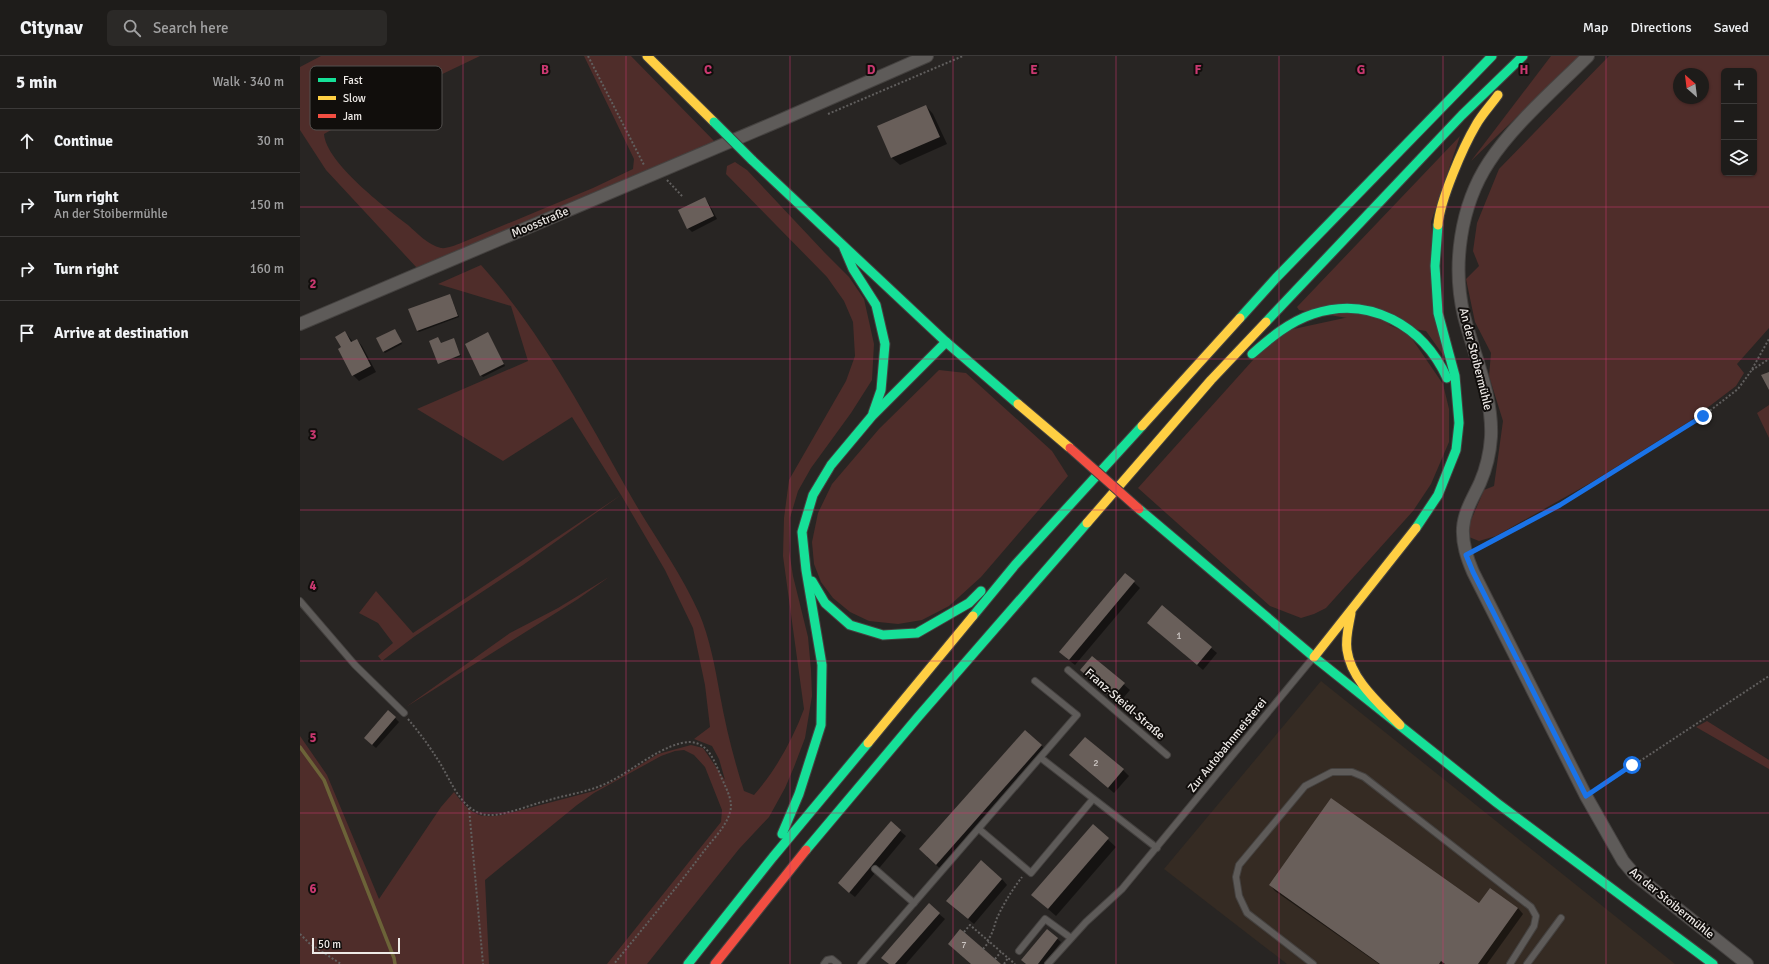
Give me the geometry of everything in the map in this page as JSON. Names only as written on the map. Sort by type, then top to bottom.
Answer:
[{"type":"main road","points":[[647,56],[844,248],[946,342],[1070,448],[1138,509],[1314,656],[1497,803],[1713,964]]},
{"type":"main road","points":[[688,964],[772,857],[1015,565],[1276,278],[1492,56]]},
{"type":"main road","points":[[715,964],[727,953],[792,867],[918,717],[1212,380],[1383,197],[1523,56]]},
{"type":"main road","points":[[1314,656],[1351,613],[1412,536],[1438,495],[1456,450],[1459,423],[1454,376],[1438,313],[1435,266],[1440,215],[1456,168],[1476,124],[1506,86]]},
{"type":"main road","points":[[844,248],[853,269],[876,305],[885,344],[881,390],[872,416]]},
{"type":"main road","points":[[1247,358],[1282,329],[1312,314],[1344,309],[1377,312],[1392,318],[1411,331],[1430,349],[1455,394]]},
{"type":"main road","points":[[772,857],[799,794],[821,725],[822,665],[806,570],[802,532],[812,495],[831,465],[872,416],[946,342]]},
{"type":"main road","points":[[1212,380],[1236,368]]},
{"type":"main road","points":[[806,570],[825,603],[850,625],[883,635],[917,633],[969,603],[996,575],[1015,565]]},
{"type":"main road","points":[[1351,613],[1347,638],[1349,659],[1360,678],[1400,725]]},
{"type":"street","name":"Moosstraße","points":[[300,324],[655,174],[927,56]]},
{"type":"street","name":"An der Stoibermühle","points":[[1588,56],[1510,135],[1488,162],[1472,194],[1465,221],[1459,259],[1459,281],[1464,315],[1488,401],[1491,436],[1489,456],[1483,475],[1464,520],[1462,536],[1466,555],[1473,572],[1586,796],[1619,855],[1627,867],[1747,964]]},
{"type":"lane","points":[[300,601],[355,665],[404,713]]},
{"type":"lane","name":"Zur Autobahnmeisterei","points":[[1048,964],[1086,922],[1122,889],[1314,656]]},
{"type":"lane","name":"Franz-Steidl-Straße","points":[[1068,670],[1167,755]]},
{"type":"lane","points":[[861,964],[1077,715],[1035,681]]},
{"type":"lane","points":[[1041,758],[1156,848]]},
{"type":"lane","points":[[1313,964],[1247,913],[1239,896],[1236,877],[1239,864],[1305,786],[1332,772],[1352,772],[1364,777],[1531,907],[1536,916],[1534,926],[1510,964]]},
{"type":"lane","points":[[979,829],[1032,873],[1093,799]]},
{"type":"lane","points":[[875,869],[914,903]]},
{"type":"lane","points":[[1528,964],[1561,918]]},
{"type":"lane","points":[[1019,951],[1045,919],[1071,938]]},
{"type":"lane","points":[[824,964],[828,960],[832,959],[838,964]]},
{"type":"path","points":[[588,56],[655,174],[683,197]]},
{"type":"path","points":[[1466,555],[1560,505],[1703,416],[1738,389],[1751,371],[1769,339]]},
{"type":"path","points":[[1751,371],[1769,359]]},
{"type":"path","points":[[1586,796],[1769,676]]},
{"type":"path","points":[[404,713],[437,757],[469,808],[483,964]]},
{"type":"path","points":[[469,808],[484,815],[501,813],[547,800],[586,792],[611,781],[669,748],[689,742],[705,748],[714,758],[731,803],[730,812],[725,823],[691,868],[614,964]]},
{"type":"path","points":[[983,949],[992,935],[993,927],[1002,908],[1017,883],[1028,870]]},
{"type":"path","points":[[964,932],[970,925],[1015,964]]},
{"type":"path","points":[[300,934],[310,944],[341,964]]},
{"type":"path","points":[[995,959],[1001,952]]},
{"type":"path","points":[[1004,964],[1008,958]]},
{"type":"shaded area","points":[[321,56],[480,56],[442,74],[442,66],[310,66],[310,130],[331,130],[324,134],[327,146],[335,158],[358,184],[423,238],[441,248],[461,243],[593,188],[633,169],[634,159],[584,56],[631,56],[716,143],[656,170],[654,167],[417,268],[326,170],[300,130],[300,67]]},
{"type":"shaded area","points":[[1551,56],[1580,56],[1471,161]]},
{"type":"shaded area","points":[[1609,56],[1769,56],[1769,328],[1737,364],[1744,373],[1736,386],[1690,421],[1592,482],[1496,536],[1479,541],[1469,537],[1469,525],[1484,490],[1494,486],[1503,421],[1489,376],[1491,353],[1475,322],[1466,279],[1479,266],[1473,251],[1477,223],[1499,169]]},
{"type":"shaded area","points":[[1460,136],[1431,222],[1446,359],[1426,331],[1299,310],[1297,307]]},
{"type":"shaded area","points":[[735,162],[747,170],[849,277],[864,299],[874,344],[872,380],[851,413],[811,468],[798,491],[790,518],[789,550],[793,576],[808,637],[812,696],[805,738],[785,788],[769,817],[739,849],[647,964],[607,964],[721,822],[722,810],[705,767],[694,755],[684,750],[675,751],[661,756],[594,793],[577,805],[485,880],[489,964],[300,964],[300,736],[327,775],[379,899],[441,807],[454,792],[465,806],[476,814],[496,816],[594,791],[612,782],[658,754],[691,745],[703,748],[725,780],[719,759],[712,746],[694,739],[710,727],[705,685],[693,628],[665,570],[621,495],[572,417],[503,461],[417,409],[528,361],[511,306],[438,284],[481,265],[524,318],[544,347],[581,407],[632,498],[676,569],[692,598],[699,613],[712,653],[722,707],[740,779],[744,791],[754,795],[770,775],[783,754],[795,732],[804,709],[783,556],[784,518],[789,480],[846,381],[855,356],[853,322],[844,301],[827,277],[726,174],[727,166]]},
{"type":"shaded area","points":[[1363,314],[1408,333],[1443,384],[1449,409],[1449,442],[1431,484],[1413,511],[1326,608],[1301,618],[1270,606],[1138,488],[1262,350],[1289,330]]},
{"type":"shaded area","points":[[939,370],[966,373],[1052,451],[1068,476],[981,577],[949,606],[922,620],[898,624],[869,621],[850,612],[833,598],[821,582],[814,564],[812,542],[818,513],[832,484],[879,429]]},
{"type":"shaded area","points":[[1769,405],[1769,438],[1757,413]]},
{"type":"shaded area","points":[[621,495],[523,565],[415,636],[382,661],[378,656],[393,643],[378,623],[359,613],[376,591],[413,633]]},
{"type":"shaded area","points":[[609,577],[578,599],[406,707],[510,633],[558,608]]},
{"type":"shaded area","points":[[1321,681],[1675,964],[1287,964],[1164,869]]},
{"type":"shaded area","points":[[1707,721],[1769,760],[1769,769],[1696,727]]},
{"type":"building","points":[[926,105],[940,137],[891,158],[877,126]]},
{"type":"building","points":[[705,197],[714,216],[687,229],[678,210]]},
{"type":"building","points":[[450,294],[458,316],[417,331],[408,309]]},
{"type":"building","points":[[395,329],[402,342],[383,352],[376,338]]},
{"type":"building","points":[[345,331],[351,342],[357,339],[371,366],[352,376],[338,349],[341,347],[335,337]]},
{"type":"building","points":[[488,332],[504,364],[480,376],[465,344]]},
{"type":"building","points":[[438,337],[441,343],[454,338],[460,355],[438,364],[429,341]]},
{"type":"building","points":[[1769,372],[1769,390],[1761,375]]},
{"type":"building","points":[[1125,573],[1135,581],[1069,660],[1059,652]]},
{"type":"building","points":[[1162,605],[1212,647],[1197,665],[1147,623]]},
{"type":"building","points":[[1092,656],[1125,683],[1112,698],[1080,670]]},
{"type":"building","points":[[388,710],[396,717],[372,745],[364,738]]},
{"type":"building","points":[[1025,730],[1042,745],[936,865],[919,849]]},
{"type":"building","points":[[1085,737],[1124,769],[1108,788],[1069,755]]},
{"type":"building","points":[[1331,798],[1479,903],[1490,888],[1518,908],[1478,964],[1445,964],[1441,961],[1439,964],[1380,964],[1269,885]]},
{"type":"building","points":[[891,821],[901,830],[849,893],[838,883]]},
{"type":"building","points":[[1093,824],[1109,838],[1048,909],[1031,895]]},
{"type":"building","points":[[981,860],[1002,879],[968,919],[946,901]]},
{"type":"building","points":[[929,903],[940,913],[895,964],[889,964],[881,958]]},
{"type":"building","points":[[960,929],[1001,964],[971,964],[948,944]]},
{"type":"building","points":[[1047,929],[1058,938],[1038,964],[1026,964],[1021,960]]},
{"type":"waterway","points":[[300,747],[324,780],[394,958],[395,964]]},
{"type":"traffic: fast","points":[[1240,318],[1276,278],[1492,56]]},
{"type":"traffic: fast","points":[[1266,322],[1462,115],[1523,56]]},
{"type":"traffic: fast","points":[[714,122],[752,160]]},
{"type":"traffic: fast","points":[[752,160],[946,342],[1018,404]]},
{"type":"traffic: fast","points":[[1416,528],[1438,495],[1456,450],[1459,423],[1455,376],[1438,313],[1435,266],[1438,225]]},
{"type":"traffic: fast","points":[[844,248],[853,269],[876,305],[885,344],[881,390],[873,413]]},
{"type":"traffic: fast","points":[[1252,354],[1280,331],[1304,317],[1334,309],[1355,309],[1374,312],[1392,319],[1409,330],[1424,343],[1437,360],[1447,378]]},
{"type":"traffic: fast","points":[[782,834],[799,794],[821,725],[822,665],[806,570],[802,532],[813,495],[831,465],[872,416],[946,342]]},
{"type":"traffic: fast","points":[[973,616],[1015,565],[1142,426]]},
{"type":"traffic: fast","points":[[1139,509],[1314,657]]},
{"type":"traffic: fast","points":[[806,850],[918,717],[1087,523]]},
{"type":"traffic: fast","points":[[812,581],[825,603],[850,625],[883,635],[917,633],[969,603],[981,591]]},
{"type":"traffic: fast","points":[[1314,657],[1497,803],[1713,964]]},
{"type":"traffic: fast","points":[[688,964],[773,857],[868,743]]},
{"type":"traffic: slow","points":[[647,56],[714,122]]},
{"type":"traffic: slow","points":[[1438,225],[1447,188],[1465,146],[1478,121],[1498,95]]},
{"type":"traffic: slow","points":[[1142,426],[1240,318]]},
{"type":"traffic: slow","points":[[1087,523],[1211,380],[1266,322]]},
{"type":"traffic: slow","points":[[1018,404],[1070,448]]},
{"type":"traffic: slow","points":[[1314,657],[1416,528]]},
{"type":"traffic: slow","points":[[1351,613],[1346,641],[1347,650],[1354,671],[1375,700],[1400,725]]},
{"type":"traffic: slow","points":[[868,743],[973,616]]},
{"type":"traffic: jam","points":[[1070,448],[1139,509]]},
{"type":"traffic: jam","points":[[715,964],[806,850]]},
{"type":"route","points":[[1632,765],[1586,796],[1468,562],[1466,555],[1560,505],[1703,416]]}]
